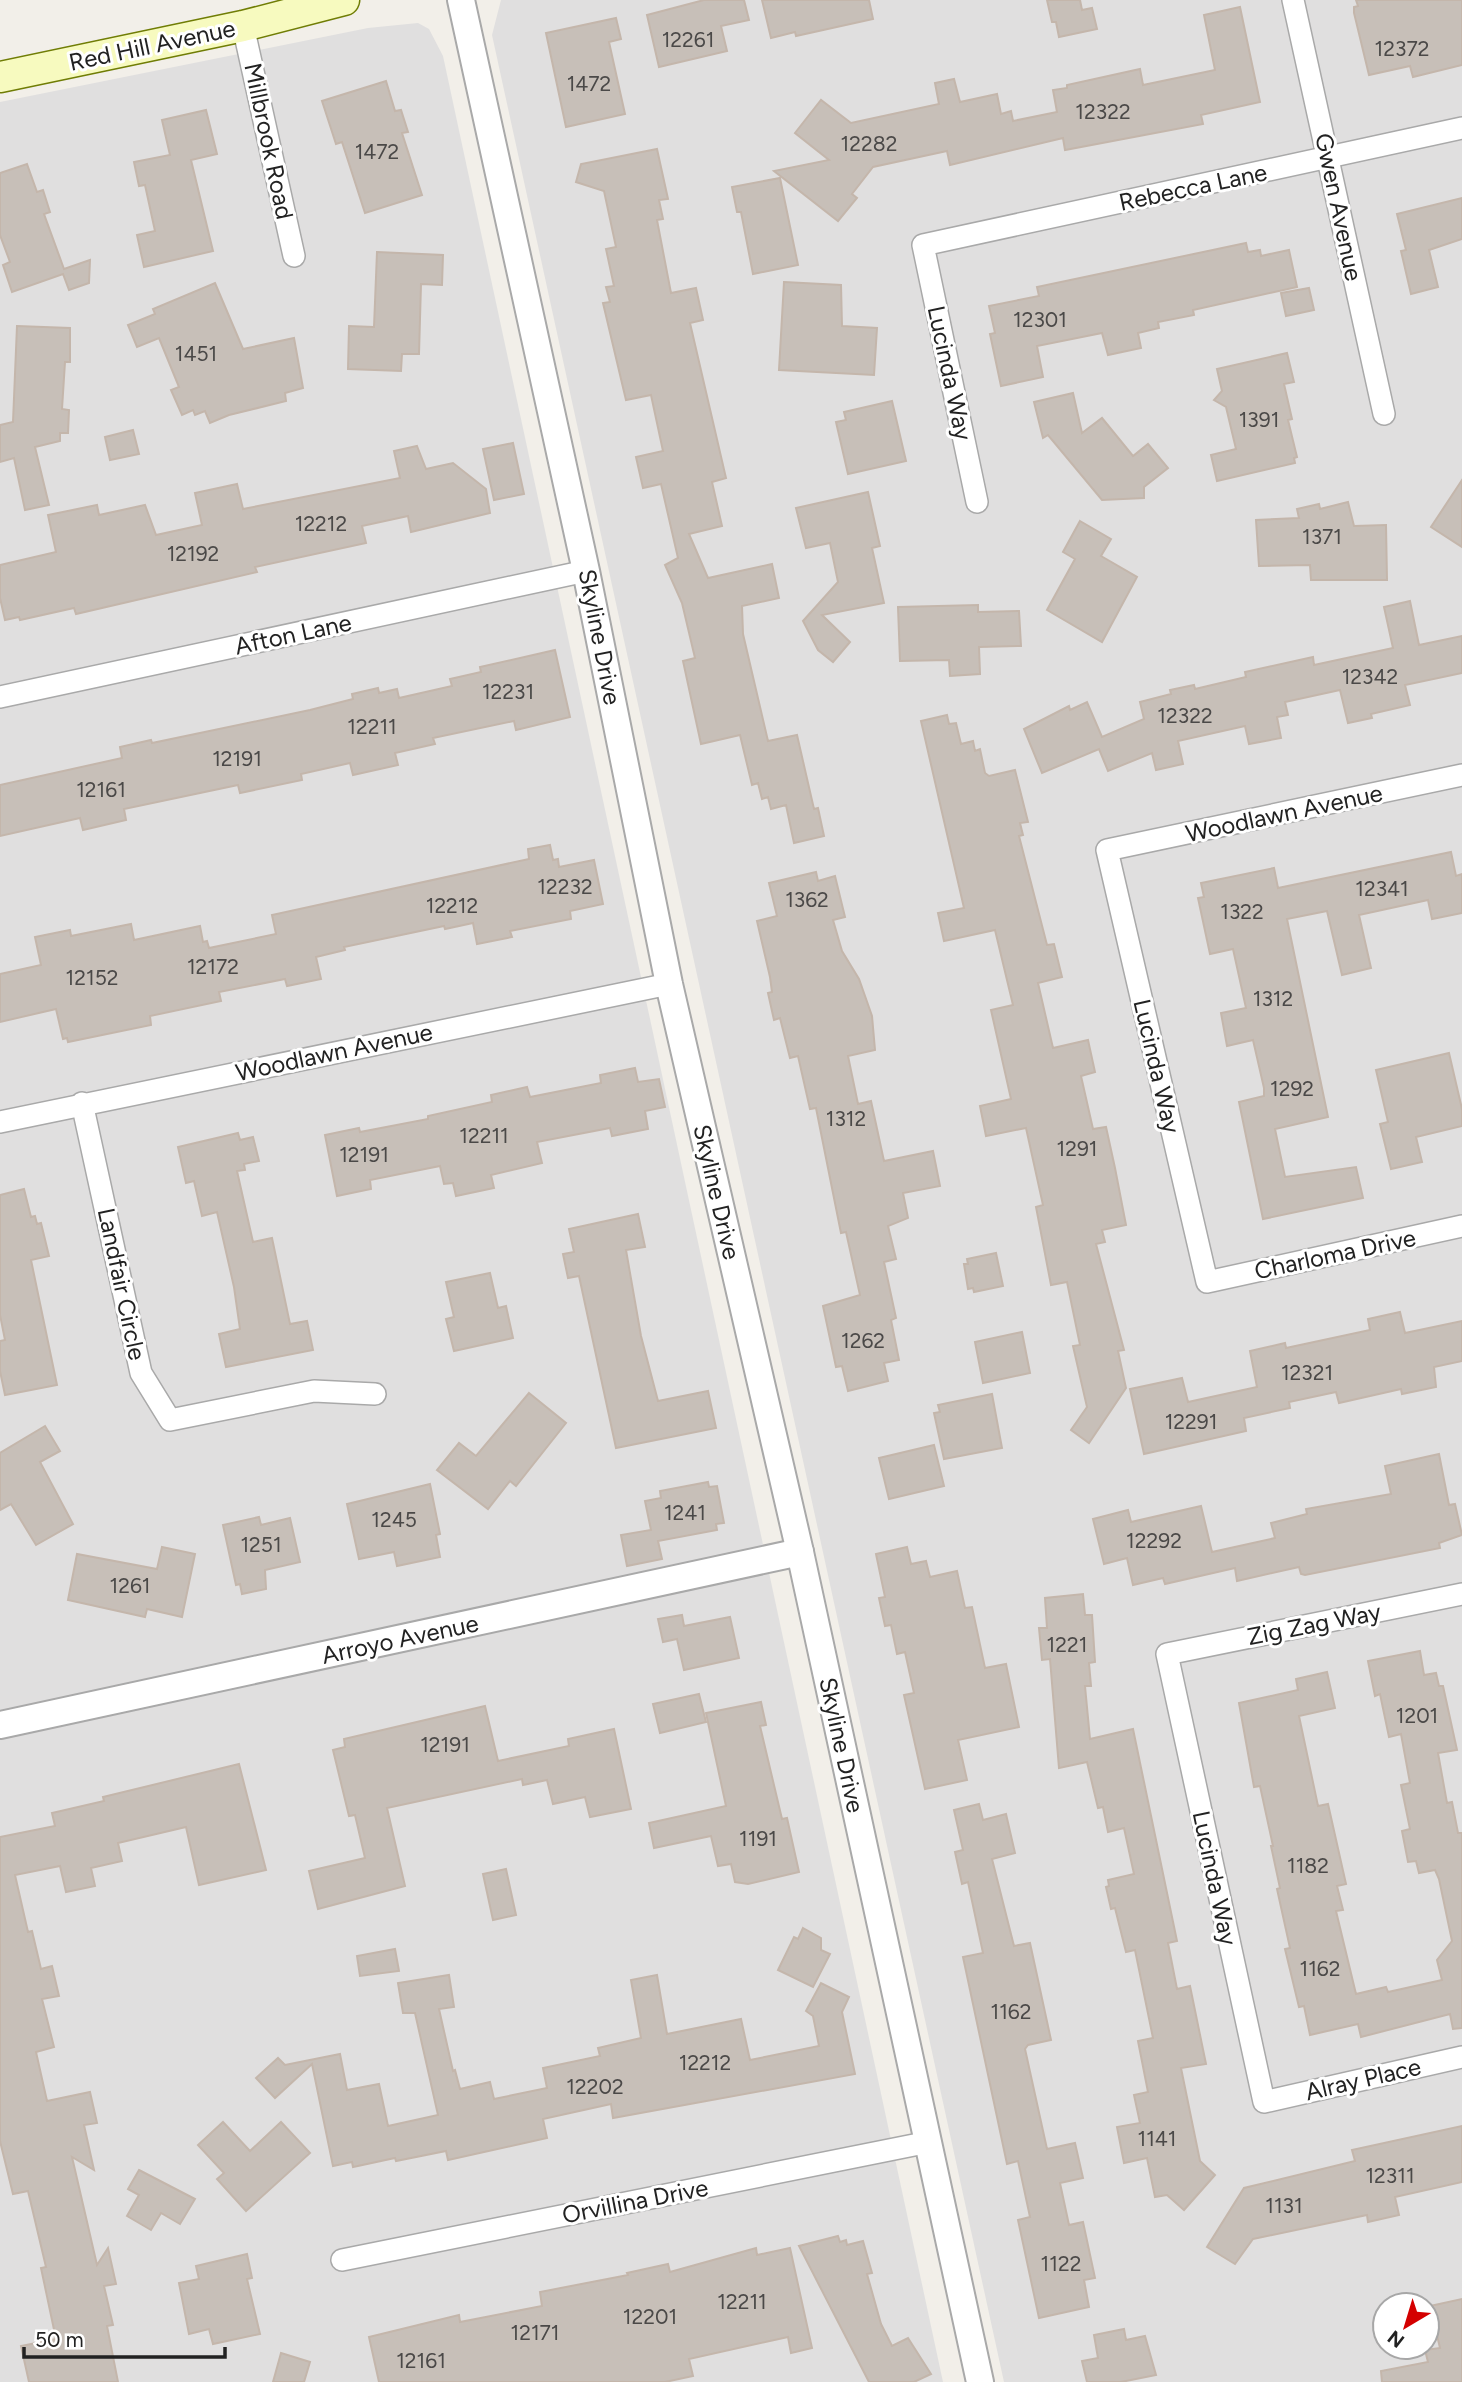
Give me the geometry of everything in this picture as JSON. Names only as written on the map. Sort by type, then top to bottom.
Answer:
[{"type":"main road","name":"Red Hill Avenue","points":[[0,77],[243,26],[344,0]]},
{"type":"street","name":"Skyline Drive","points":[[461,0],[586,571],[669,984],[800,1552],[980,2382]]},
{"type":"street","name":"Gwen Avenue","points":[[1293,0],[1384,414]]},
{"type":"street","name":"Millbrook Road","points":[[243,26],[294,256]]},
{"type":"street","name":"Rebecca Lane","points":[[923,245],[1462,128]]},
{"type":"street","name":"Lucinda Way","points":[[923,245],[976,502]]},
{"type":"street","name":"Afton Lane","points":[[0,697],[586,571]]},
{"type":"street","name":"Woodlawn Avenue","points":[[1107,850],[1462,775]]},
{"type":"street","name":"Lucinda Way","points":[[1107,850],[1207,1282]]},
{"type":"street","name":"Woodlawn Avenue","points":[[0,1122],[669,984]]},
{"type":"street","name":"Landfair Circle","points":[[82,1103],[141,1373],[170,1420],[314,1391],[374,1394]]},
{"type":"street","name":"Charloma Drive","points":[[1207,1282],[1462,1226]]},
{"type":"street","name":"Arroyo Avenue","points":[[0,1725],[800,1552]]},
{"type":"street","name":"Zig Zag Way","points":[[1167,1654],[1462,1594]]},
{"type":"street","name":"Lucinda Way","points":[[1167,1654],[1264,2102]]},
{"type":"street","name":"Alray Place","points":[[1264,2102],[1462,2057]]},
{"type":"street","name":"Orvillina Drive","points":[[342,2260],[929,2142]]},
{"type":"shaded area","points":[[501,0],[1462,0],[1462,2382],[1004,2382],[492,35]]},
{"type":"shaded area","points":[[418,23],[429,29],[443,56],[943,2382],[0,2382],[0,102],[368,28]]},
{"type":"building","points":[[704,0],[744,0],[749,20],[721,26],[727,51],[659,67],[647,15]]},
{"type":"building","points":[[762,0],[869,0],[873,19],[796,36],[795,32],[771,38]]},
{"type":"building","points":[[1047,0],[1080,0],[1082,10],[1092,8],[1097,29],[1059,37]]},
{"type":"building","points":[[1356,0],[1462,0],[1462,65],[1413,77],[1410,66],[1369,75],[1354,13],[1354,7],[1358,6]]},
{"type":"building","points":[[1240,7],[1260,102],[1201,115],[1203,124],[1065,150],[1063,138],[950,165],[947,151],[873,167],[852,194],[857,198],[838,221],[774,171],[829,160],[795,133],[821,100],[851,123],[939,104],[935,83],[954,79],[960,102],[997,94],[1001,114],[1011,111],[1013,121],[1057,112],[1053,90],[1067,88],[1067,85],[1140,69],[1143,85],[1215,70],[1204,15]]},
{"type":"building","points":[[616,18],[621,39],[609,42],[625,114],[566,127],[546,33]]},
{"type":"building","points":[[386,81],[395,111],[401,110],[408,132],[402,133],[422,195],[365,213],[342,142],[336,144],[322,101]]},
{"type":"building","points":[[206,110],[217,154],[191,160],[213,251],[144,267],[137,235],[155,231],[145,185],[139,186],[134,162],[170,155],[162,120]]},
{"type":"building","points":[[657,149],[668,199],[659,200],[663,219],[657,220],[671,293],[696,288],[703,320],[690,323],[726,478],[712,482],[722,526],[689,534],[708,578],[772,564],[779,598],[742,606],[743,634],[768,741],[797,735],[814,809],[818,808],[824,836],[794,843],[786,805],[771,809],[768,797],[762,799],[758,783],[752,785],[740,735],[701,744],[683,661],[695,658],[682,603],[665,565],[678,558],[661,484],[643,488],[636,457],[663,451],[651,395],[626,400],[603,303],[610,302],[606,287],[614,286],[606,249],[616,247],[604,191],[576,182],[581,164]]},
{"type":"building","points":[[27,164],[37,192],[43,190],[50,212],[44,214],[64,269],[90,260],[89,283],[69,290],[63,274],[12,292],[3,265],[10,262],[0,235],[0,173]]},
{"type":"building","points":[[780,178],[798,265],[753,274],[741,212],[737,212],[732,187]]},
{"type":"building","points":[[1462,198],[1462,239],[1429,250],[1438,287],[1411,294],[1401,251],[1406,250],[1397,214]]},
{"type":"building","points":[[1246,243],[1248,252],[1260,250],[1261,256],[1289,250],[1297,287],[1193,310],[1194,315],[1158,322],[1159,328],[1138,333],[1141,348],[1108,355],[1102,333],[1037,346],[1043,377],[1001,386],[990,334],[995,333],[989,306],[1039,296],[1037,287]]},
{"type":"building","points":[[377,252],[443,255],[442,285],[421,284],[419,354],[402,354],[401,371],[348,369],[349,326],[374,327]]},
{"type":"building","points":[[784,282],[841,285],[842,326],[877,328],[874,375],[779,370]]},
{"type":"building","points":[[215,283],[243,349],[294,338],[303,388],[285,393],[286,401],[229,415],[210,423],[205,411],[195,415],[193,410],[182,415],[171,390],[179,387],[159,338],[137,347],[128,325],[155,314],[153,309]]},
{"type":"building","points":[[1309,288],[1314,310],[1286,316],[1281,293]]},
{"type":"building","points":[[17,326],[70,328],[70,362],[65,362],[62,409],[69,410],[68,433],[60,433],[60,441],[35,447],[49,505],[25,510],[14,458],[0,462],[0,425],[13,422]]},
{"type":"building","points":[[1287,353],[1294,382],[1284,384],[1292,419],[1288,420],[1297,457],[1294,458],[1295,463],[1217,481],[1211,455],[1236,449],[1226,407],[1214,400],[1222,391],[1217,369]]},
{"type":"building","points":[[1073,393],[1082,433],[1102,418],[1133,456],[1148,444],[1168,468],[1144,487],[1144,498],[1102,500],[1048,435],[1043,438],[1034,402]]},
{"type":"building","points":[[892,401],[906,461],[848,474],[836,422],[846,420],[844,412]]},
{"type":"building","points":[[133,430],[139,454],[110,460],[105,437]]},
{"type":"building","points":[[513,443],[524,494],[494,500],[483,449]]},
{"type":"building","points":[[417,446],[426,469],[453,463],[486,489],[490,513],[411,532],[408,516],[362,526],[366,543],[255,567],[257,572],[76,614],[74,608],[20,620],[19,617],[5,620],[0,598],[0,565],[56,552],[48,515],[97,505],[99,515],[145,505],[156,535],[202,525],[195,493],[237,484],[243,509],[400,478],[394,451]]},
{"type":"building","points":[[1462,480],[1462,547],[1431,527]]},
{"type":"building","points":[[868,492],[880,546],[872,548],[884,603],[822,615],[850,642],[833,662],[818,650],[803,621],[838,582],[830,543],[806,548],[796,508]]},
{"type":"building","points":[[1348,502],[1354,526],[1386,525],[1387,580],[1311,580],[1310,565],[1259,566],[1256,520],[1299,518],[1297,509],[1319,504],[1320,509]]},
{"type":"building","points":[[1080,521],[1111,539],[1101,556],[1137,577],[1102,642],[1047,610],[1075,559],[1063,552]]},
{"type":"building","points":[[1410,601],[1419,645],[1462,636],[1462,673],[1405,685],[1410,705],[1371,714],[1372,718],[1348,723],[1340,690],[1285,702],[1288,715],[1277,717],[1281,738],[1249,744],[1245,726],[1178,741],[1183,764],[1156,770],[1152,753],[1108,771],[1099,749],[1042,773],[1024,729],[1069,706],[1070,710],[1087,702],[1102,737],[1144,719],[1140,702],[1171,694],[1170,690],[1194,685],[1195,689],[1246,677],[1245,672],[1313,657],[1314,665],[1393,648],[1384,607]]},
{"type":"building","points":[[978,605],[978,612],[1019,611],[1021,646],[979,647],[980,674],[950,676],[949,660],[900,661],[898,607]]},
{"type":"building","points":[[555,650],[570,717],[516,730],[514,721],[433,738],[435,744],[395,753],[398,765],[353,775],[350,763],[301,774],[302,780],[240,793],[238,785],[124,809],[126,820],[83,830],[80,818],[0,836],[0,785],[122,758],[120,747],[151,740],[152,743],[310,710],[353,699],[352,694],[378,688],[379,693],[397,689],[399,698],[452,686],[450,679],[481,672],[480,667]]},
{"type":"building","points":[[947,715],[949,724],[956,723],[961,744],[973,741],[975,751],[980,749],[985,773],[989,776],[1015,770],[1028,822],[1020,823],[1023,835],[1019,836],[1047,945],[1054,944],[1062,977],[1038,983],[1053,1048],[1088,1040],[1095,1072],[1081,1076],[1093,1129],[1106,1127],[1115,1168],[1126,1225],[1102,1230],[1105,1242],[1096,1244],[1124,1350],[1118,1351],[1126,1388],[1089,1443],[1071,1430],[1087,1407],[1073,1346],[1080,1345],[1067,1282],[1051,1285],[1036,1207],[1043,1205],[1026,1128],[986,1136],[980,1106],[1011,1099],[991,1010],[1013,1005],[995,930],[944,941],[938,913],[964,908],[921,721]]},
{"type":"building","points":[[550,845],[553,860],[558,859],[559,867],[594,860],[603,904],[570,911],[571,919],[510,931],[512,937],[477,944],[473,923],[445,929],[444,926],[344,947],[345,950],[316,957],[321,979],[287,986],[285,979],[219,992],[221,1001],[150,1016],[151,1025],[68,1042],[67,1038],[63,1039],[56,1009],[0,1022],[0,974],[41,965],[35,937],[70,930],[71,936],[131,924],[134,940],[200,926],[203,942],[207,941],[209,948],[276,934],[272,915],[529,859],[528,849]]},
{"type":"building","points":[[1451,852],[1456,876],[1462,874],[1462,913],[1432,919],[1428,900],[1359,915],[1371,968],[1342,975],[1327,911],[1287,919],[1328,1117],[1275,1129],[1285,1177],[1356,1167],[1363,1198],[1263,1219],[1239,1102],[1264,1096],[1264,1088],[1253,1040],[1227,1046],[1221,1013],[1246,1008],[1233,949],[1210,954],[1198,898],[1204,897],[1201,883],[1274,868],[1278,888]]},
{"type":"building","points":[[816,872],[818,881],[835,876],[845,917],[833,920],[842,951],[859,979],[872,1016],[875,1050],[848,1056],[858,1104],[871,1101],[884,1161],[933,1151],[940,1186],[903,1193],[908,1218],[888,1226],[896,1259],[884,1262],[896,1318],[891,1320],[899,1360],[884,1363],[888,1381],[848,1391],[842,1366],[836,1367],[823,1306],[860,1295],[846,1232],[841,1233],[816,1108],[810,1109],[798,1056],[790,1058],[780,1018],[774,1020],[768,993],[772,992],[770,977],[757,921],[777,916],[769,883]]},
{"type":"building","points":[[1449,1053],[1462,1109],[1462,1126],[1416,1137],[1422,1162],[1391,1169],[1380,1124],[1388,1122],[1376,1070]]},
{"type":"building","points":[[635,1068],[638,1082],[659,1079],[665,1107],[645,1111],[648,1129],[612,1136],[610,1128],[537,1142],[542,1163],[491,1175],[494,1188],[456,1196],[453,1183],[444,1184],[440,1166],[370,1180],[371,1189],[337,1196],[325,1135],[359,1128],[360,1132],[428,1119],[428,1116],[492,1102],[491,1095],[527,1087],[530,1097],[601,1083],[600,1075]]},
{"type":"building","points":[[238,1133],[240,1140],[253,1137],[259,1161],[244,1164],[245,1170],[237,1171],[253,1242],[272,1238],[290,1324],[307,1321],[313,1350],[226,1367],[219,1334],[240,1329],[234,1287],[217,1212],[202,1216],[194,1181],[186,1183],[178,1147]]},
{"type":"building","points":[[24,1189],[31,1217],[35,1216],[37,1224],[41,1223],[49,1256],[31,1260],[57,1385],[5,1395],[0,1371],[0,1341],[5,1340],[0,1315],[0,1195]]},
{"type":"building","points":[[638,1214],[645,1247],[626,1250],[641,1336],[658,1401],[708,1391],[716,1428],[616,1448],[579,1276],[568,1278],[563,1254],[574,1252],[569,1229]]},
{"type":"building","points":[[996,1253],[1003,1286],[974,1292],[973,1288],[968,1289],[964,1264],[968,1264],[967,1259]]},
{"type":"building","points":[[490,1273],[498,1308],[506,1306],[513,1338],[454,1351],[446,1319],[454,1317],[446,1282]]},
{"type":"building","points":[[1400,1312],[1405,1333],[1462,1321],[1462,1361],[1434,1367],[1436,1387],[1402,1394],[1401,1389],[1339,1403],[1336,1392],[1289,1402],[1290,1408],[1244,1418],[1246,1431],[1144,1454],[1130,1389],[1182,1378],[1188,1402],[1257,1387],[1250,1351],[1285,1343],[1286,1348],[1370,1330],[1368,1319]]},
{"type":"building","points":[[1022,1332],[1030,1373],[983,1383],[975,1342]]},
{"type":"building","points":[[529,1393],[566,1423],[516,1486],[510,1481],[488,1509],[437,1470],[459,1443],[476,1456]]},
{"type":"building","points":[[992,1394],[1002,1448],[944,1459],[934,1413],[940,1412],[938,1405]]},
{"type":"building","points":[[45,1426],[60,1451],[40,1462],[73,1524],[36,1545],[11,1504],[0,1510],[0,1453]]},
{"type":"building","points":[[934,1445],[944,1486],[889,1499],[879,1458]]},
{"type":"building","points":[[1439,1454],[1449,1505],[1455,1504],[1462,1535],[1439,1543],[1440,1548],[1305,1575],[1301,1574],[1299,1567],[1237,1581],[1235,1568],[1165,1584],[1163,1578],[1133,1585],[1127,1558],[1104,1564],[1093,1519],[1128,1510],[1131,1522],[1201,1506],[1212,1552],[1275,1538],[1271,1523],[1307,1514],[1306,1509],[1391,1494],[1385,1466]]},
{"type":"building","points":[[708,1482],[709,1487],[717,1486],[724,1523],[716,1524],[717,1530],[658,1541],[662,1559],[627,1566],[621,1535],[651,1530],[645,1501],[661,1498],[660,1491]]},
{"type":"building","points":[[430,1484],[440,1534],[436,1535],[440,1557],[397,1566],[394,1552],[359,1559],[347,1504]]},
{"type":"building","points":[[259,1517],[261,1525],[290,1518],[300,1562],[265,1570],[266,1589],[242,1594],[240,1584],[236,1585],[223,1525]]},
{"type":"building","points":[[162,1547],[195,1554],[182,1617],[147,1609],[145,1617],[68,1600],[77,1554],[157,1569]]},
{"type":"building","points":[[907,1547],[911,1564],[926,1561],[930,1577],[957,1571],[965,1608],[972,1607],[985,1668],[1006,1664],[1019,1727],[958,1740],[967,1780],[925,1789],[904,1695],[914,1693],[905,1652],[897,1654],[891,1625],[885,1626],[879,1598],[885,1597],[876,1554]]},
{"type":"building","points":[[1083,1594],[1085,1615],[1092,1615],[1095,1662],[1089,1663],[1091,1686],[1085,1686],[1090,1739],[1133,1729],[1177,1941],[1168,1943],[1177,1989],[1190,1986],[1206,2064],[1181,2068],[1200,2161],[1215,2175],[1184,2210],[1167,2195],[1155,2197],[1147,2158],[1124,2163],[1117,2127],[1140,2123],[1134,2095],[1148,2092],[1138,2041],[1153,2038],[1135,1950],[1126,1952],[1115,1908],[1111,1909],[1106,1887],[1109,1886],[1108,1880],[1134,1874],[1124,1828],[1108,1832],[1103,1807],[1098,1808],[1087,1762],[1059,1768],[1050,1659],[1042,1660],[1039,1628],[1047,1628],[1045,1598]]},
{"type":"building","points":[[682,1615],[684,1626],[730,1617],[739,1658],[684,1670],[677,1639],[663,1642],[658,1619]]},
{"type":"building","points":[[1420,1651],[1424,1675],[1436,1673],[1439,1686],[1443,1686],[1457,1750],[1438,1753],[1447,1803],[1452,1802],[1458,1833],[1462,1833],[1462,2028],[1453,2029],[1450,2014],[1361,2037],[1358,2024],[1310,2035],[1304,2006],[1299,2007],[1285,1949],[1290,1948],[1277,1889],[1280,1888],[1273,1846],[1260,1786],[1254,1787],[1239,1703],[1298,1690],[1296,1679],[1327,1672],[1335,1708],[1299,1716],[1318,1806],[1328,1804],[1346,1884],[1337,1886],[1343,1910],[1336,1911],[1356,1994],[1386,1987],[1388,1992],[1442,1980],[1437,1960],[1452,1941],[1439,1879],[1435,1870],[1419,1873],[1416,1861],[1408,1862],[1402,1831],[1410,1829],[1401,1785],[1410,1783],[1401,1734],[1389,1737],[1380,1694],[1375,1696],[1368,1661]]},
{"type":"building","points":[[699,1694],[706,1722],[660,1733],[653,1704]]},
{"type":"building","points":[[761,1702],[766,1725],[760,1726],[782,1819],[787,1818],[799,1872],[748,1884],[735,1882],[731,1864],[718,1866],[711,1836],[654,1848],[649,1823],[726,1806],[706,1713]]},
{"type":"building","points":[[485,1706],[498,1761],[569,1746],[568,1739],[614,1729],[631,1809],[590,1817],[585,1797],[553,1804],[547,1780],[523,1785],[522,1779],[387,1808],[405,1886],[318,1909],[309,1871],[365,1858],[355,1815],[349,1816],[333,1750],[345,1747],[344,1739]]},
{"type":"building","points":[[239,1764],[266,1870],[199,1885],[186,1827],[118,1843],[122,1861],[91,1868],[95,1886],[66,1892],[60,1866],[15,1875],[28,1932],[32,1931],[41,1969],[52,1966],[59,1996],[42,1999],[54,2047],[36,2052],[47,2101],[90,2092],[97,2123],[84,2125],[94,2170],[72,2157],[97,2265],[108,2248],[116,2284],[104,2286],[113,2325],[107,2326],[118,2382],[29,2382],[21,2346],[56,2339],[41,2268],[46,2267],[28,2191],[13,2194],[0,2141],[0,1837],[55,1826],[52,1813],[104,1801],[103,1797]]},
{"type":"building","points":[[979,1804],[983,1820],[1006,1814],[1015,1853],[992,1859],[1014,1946],[1030,1943],[1051,2040],[1028,2045],[1025,2049],[1047,2149],[1075,2143],[1083,2178],[1060,2183],[1069,2225],[1083,2222],[1095,2278],[1084,2280],[1089,2307],[1039,2318],[1018,2220],[1030,2217],[1018,2161],[1007,2164],[963,1957],[983,1953],[968,1882],[962,1884],[955,1852],[963,1850],[954,1810]]},
{"type":"building","points":[[506,1869],[516,1915],[493,1920],[483,1874]]},
{"type":"building","points":[[803,1928],[821,1938],[821,1950],[830,1954],[813,1987],[778,1970],[794,1937],[798,1939]]},
{"type":"building","points":[[395,1949],[399,1971],[360,1976],[357,1956]]},
{"type":"building","points":[[449,1975],[454,2007],[439,2009],[453,2071],[455,2070],[460,2089],[490,2082],[494,2099],[547,2088],[543,2068],[600,2056],[598,2048],[641,2038],[631,1980],[657,1975],[667,2034],[741,2019],[750,2060],[819,2046],[813,2016],[806,2011],[821,1983],[849,1997],[842,2012],[855,2074],[613,2118],[611,2104],[543,2119],[547,2138],[448,2160],[446,2151],[353,2167],[352,2162],[333,2166],[312,2064],[275,2098],[256,2078],[278,2058],[285,2065],[340,2054],[347,2090],[379,2084],[388,2126],[438,2115],[415,2013],[403,2013],[398,1983]]},
{"type":"building","points":[[223,2122],[250,2151],[281,2122],[310,2153],[246,2211],[217,2179],[224,2173],[198,2145]]},
{"type":"building","points":[[1462,2126],[1462,2182],[1395,2197],[1399,2215],[1368,2222],[1367,2215],[1253,2239],[1235,2264],[1207,2247],[1244,2188],[1355,2161],[1352,2150]]},
{"type":"building","points":[[139,2170],[195,2199],[180,2224],[161,2213],[151,2230],[127,2216],[139,2195],[128,2189]]},
{"type":"building","points":[[838,2236],[840,2242],[846,2240],[847,2245],[863,2241],[872,2273],[867,2274],[881,2324],[892,2346],[908,2338],[931,2374],[914,2382],[869,2382],[799,2246]]},
{"type":"building","points":[[756,2248],[757,2255],[790,2248],[812,2348],[791,2353],[788,2337],[689,2359],[693,2376],[665,2382],[379,2382],[369,2337],[459,2315],[460,2322],[542,2306],[540,2292],[628,2275],[627,2273],[668,2264],[670,2272]]},
{"type":"building","points":[[247,2254],[252,2278],[247,2279],[260,2334],[213,2344],[209,2329],[189,2334],[179,2283],[199,2279],[196,2266]]},
{"type":"building","points":[[1462,2299],[1462,2382],[1382,2382],[1381,2371],[1428,2361],[1441,2361],[1441,2304]]},
{"type":"building","points":[[1124,2329],[1126,2340],[1145,2336],[1156,2375],[1121,2382],[1087,2382],[1082,2361],[1098,2358],[1094,2335]]},
{"type":"building","points":[[281,2353],[310,2362],[304,2382],[273,2382]]}]
